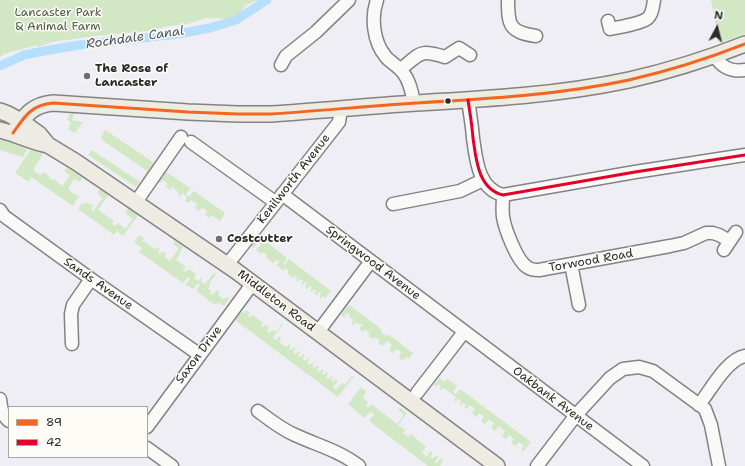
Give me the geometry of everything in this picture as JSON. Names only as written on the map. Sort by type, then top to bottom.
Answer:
[{"type":"main road","points":[[11,128],[35,107],[53,103],[238,114],[270,114],[468,100],[542,93],[596,86],[644,76],[719,54],[745,44]]},
{"type":"main road","name":"Middleton Road","points":[[0,111],[8,114],[11,128],[39,134],[48,145],[136,202],[253,283],[489,464]]},
{"type":"street","points":[[281,64],[286,56],[316,32],[349,0]]},
{"type":"street","points":[[376,0],[374,14],[377,39],[385,56],[401,69],[408,81],[414,103]]},
{"type":"street","points":[[508,0],[509,23],[515,29],[524,34],[536,36]]},
{"type":"street","points":[[608,22],[610,29],[638,22],[647,18],[653,10],[654,0]]},
{"type":"street","points":[[401,69],[422,53],[430,52],[445,57],[459,48],[470,55]]},
{"type":"street","points":[[719,54],[719,63],[724,68],[730,70],[745,70]]},
{"type":"street","points":[[468,100],[476,158],[483,180],[494,191],[503,195],[745,155]]},
{"type":"street","name":"Kenilworth Avenue","points":[[227,265],[339,122],[341,109]]},
{"type":"street","name":"Springwood Avenue","points":[[136,202],[186,139],[279,198],[371,261],[464,332]]},
{"type":"street","points":[[393,204],[460,191],[483,180]]},
{"type":"street","name":"Torwood Road","points":[[503,195],[502,208],[504,223],[519,258],[531,269],[539,270],[670,246],[684,243],[706,233],[713,233],[730,241]]},
{"type":"street","name":"Sands Avenue","points":[[1,215],[200,355]]},
{"type":"street","points":[[318,332],[371,261]]},
{"type":"street","points":[[571,264],[579,305]]},
{"type":"street","points":[[72,344],[71,314],[73,305],[91,279]]},
{"type":"street","name":"Saxon Drive","points":[[148,426],[253,283]]},
{"type":"street","points":[[417,393],[464,332]]},
{"type":"street","name":"Oakbank Avenue","points":[[464,332],[643,466]]},
{"type":"street","points":[[699,405],[729,365],[742,356],[745,356]]},
{"type":"street","points":[[537,466],[576,416],[610,378],[623,369],[639,367],[653,371],[705,409],[711,425],[719,466]]},
{"type":"street","points":[[0,399],[1,409],[5,418],[8,420]]},
{"type":"street","points":[[258,411],[289,432],[338,452],[360,466]]},
{"type":"street","points":[[148,449],[172,466]]},
{"type":"green space","name":"Lancaster Park & Animal Farm","points":[[0,0],[258,0],[246,5],[235,19],[206,18],[188,24],[170,26],[149,31],[52,42],[38,47],[37,45],[4,54],[0,57]]},
{"type":"green space","points":[[711,0],[745,0],[745,34],[719,43]]},
{"type":"green space","points":[[70,113],[74,113],[72,120],[83,122],[75,133],[68,129],[71,122],[67,120]]},
{"type":"green space","points":[[105,130],[153,162],[156,166],[144,183],[141,181],[147,171],[102,140],[103,139],[101,137]]},
{"type":"green space","points":[[0,139],[28,148],[23,157],[0,150]]},
{"type":"green space","points":[[31,149],[43,154],[33,170],[40,175],[43,172],[49,176],[49,178],[54,179],[62,186],[70,175],[64,171],[67,167],[83,178],[80,182],[74,179],[68,188],[71,192],[79,196],[73,206],[31,177],[29,181],[15,173]]},
{"type":"green space","points":[[92,150],[140,182],[136,187],[88,155]]},
{"type":"green space","points":[[163,170],[190,188],[186,195],[189,197],[194,191],[225,213],[220,221],[212,215],[210,218],[205,215],[207,211],[202,208],[199,211],[195,208],[197,204],[191,200],[189,203],[185,201],[187,197],[182,193],[180,197],[178,195],[179,193],[173,187],[170,190],[166,187],[168,184],[163,180],[161,183],[158,182],[152,191],[149,189]]},
{"type":"green space","points":[[100,189],[108,195],[98,210],[114,221],[112,224],[115,226],[118,223],[125,229],[133,219],[125,213],[128,208],[138,215],[123,236],[117,231],[114,235],[78,209],[82,203],[85,204],[87,202],[93,206],[91,209],[93,211],[103,198],[97,193]]},
{"type":"green space","points":[[139,235],[144,238],[142,241],[145,243],[147,240],[146,243],[148,245],[155,249],[157,247],[160,249],[158,252],[160,254],[163,251],[166,254],[164,257],[170,261],[179,248],[173,244],[175,241],[183,247],[176,260],[186,267],[183,270],[186,272],[189,269],[196,274],[194,278],[198,281],[201,278],[201,282],[205,284],[214,273],[216,274],[209,284],[210,286],[208,289],[211,291],[210,293],[212,295],[217,290],[220,292],[218,295],[224,300],[226,297],[229,298],[224,306],[218,302],[215,305],[196,291],[200,285],[198,283],[193,289],[186,285],[190,279],[188,277],[183,283],[139,252],[142,248],[134,242]]},
{"type":"green space","points":[[258,235],[287,258],[283,264],[285,265],[289,259],[331,291],[325,298],[323,296],[321,299],[319,298],[321,294],[319,292],[316,295],[314,294],[316,291],[314,289],[312,292],[310,291],[312,288],[310,286],[307,289],[305,287],[307,284],[305,282],[302,285],[301,284],[303,281],[300,279],[298,282],[296,280],[298,278],[295,276],[293,278],[287,273],[289,271],[286,268],[283,271],[277,265],[279,262],[276,260],[273,263],[266,257],[267,255],[263,252],[261,254],[256,250],[261,244],[258,242],[253,248],[250,246]]},
{"type":"green space","points":[[349,305],[380,328],[382,333],[387,336],[388,334],[413,353],[409,359],[407,357],[402,361],[399,358],[401,352],[397,349],[393,353],[389,351],[392,345],[387,341],[383,346],[378,343],[380,340],[375,337],[373,339],[368,336],[370,333],[365,329],[363,332],[359,329],[362,325],[360,323],[359,324],[356,322],[353,325],[351,323],[354,320],[349,317],[350,315],[347,313],[344,317],[341,315]]},
{"type":"green space","points":[[246,310],[250,313],[248,316],[250,318],[252,315],[263,323],[261,326],[263,327],[265,324],[269,328],[267,331],[269,333],[272,330],[276,332],[282,323],[283,324],[273,338],[276,340],[279,336],[281,338],[279,342],[286,347],[289,344],[291,345],[289,349],[291,350],[294,347],[296,349],[293,352],[296,354],[298,351],[300,352],[298,356],[300,357],[303,354],[305,356],[303,359],[305,361],[308,358],[310,359],[307,363],[310,365],[313,362],[314,363],[312,366],[315,368],[317,365],[319,367],[317,370],[319,372],[322,369],[324,370],[322,373],[324,375],[327,372],[328,374],[326,377],[329,379],[331,376],[333,377],[331,380],[334,382],[336,379],[338,381],[333,387],[336,390],[342,383],[345,385],[352,376],[354,376],[338,397],[235,320],[242,311],[244,313]]},
{"type":"green space","points":[[439,378],[444,382],[447,379],[457,386],[453,392],[456,394],[460,389],[531,442],[523,452],[521,450],[524,446],[519,442],[515,446],[511,443],[514,439],[509,435],[506,439],[502,436],[505,431],[499,426],[495,431],[491,428],[494,423],[489,419],[485,424],[481,421],[484,416],[479,413],[476,417],[472,413],[475,409],[470,405],[466,409],[464,408],[466,405],[463,403],[461,406],[459,404],[461,401],[458,399],[456,402],[454,400],[456,397],[444,388],[441,390],[439,389],[441,386],[438,384],[436,387],[434,385]]},
{"type":"green space","points":[[361,387],[366,391],[363,398],[368,402],[366,406],[369,407],[371,404],[397,424],[404,415],[398,410],[400,408],[407,413],[398,425],[405,430],[403,433],[408,437],[411,434],[426,447],[422,452],[426,457],[431,451],[433,453],[430,457],[434,458],[436,455],[438,457],[435,462],[436,463],[441,458],[443,460],[440,465],[442,466],[428,466],[369,421],[374,415],[371,411],[363,417],[348,404]]},
{"type":"waterway","name":"Rochdale Canal","points":[[0,66],[24,55],[44,51],[79,45],[178,34],[210,28],[236,20],[267,0]]},
{"type":"transit line","name":"89","points":[[13,133],[29,112],[39,106],[53,103],[188,112],[271,114],[550,93],[603,85],[659,73],[745,44]]},
{"type":"transit line","name":"42","points":[[468,100],[477,164],[483,180],[488,187],[503,195],[745,155]]},
{"type":"place","name":"The Rose of Lancaster","points":[[87,76]]},
{"type":"place","name":"Costcutter","points":[[219,239]]}]
